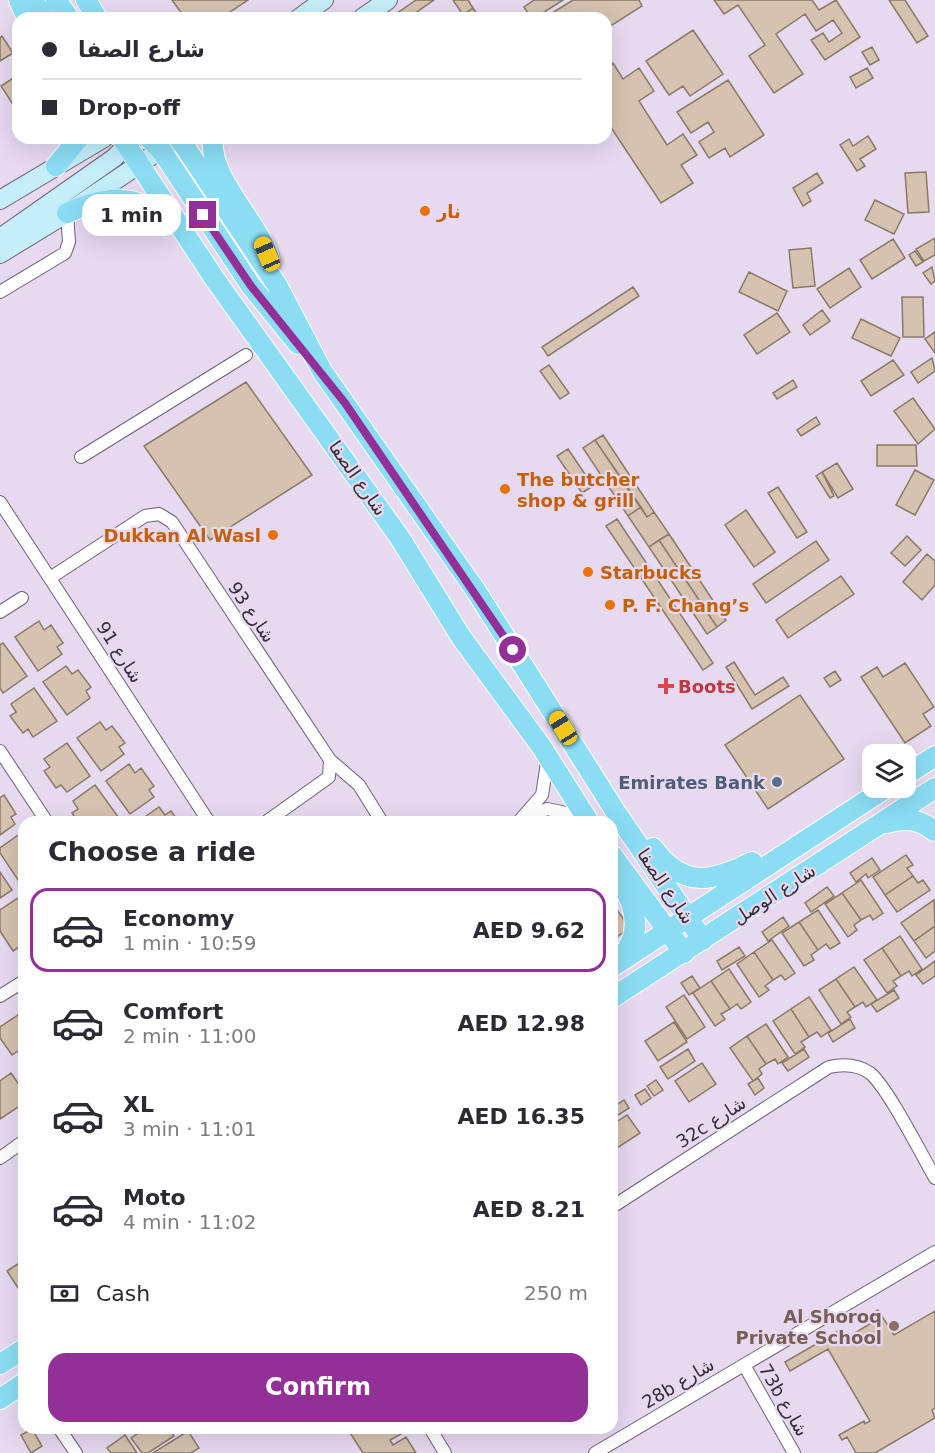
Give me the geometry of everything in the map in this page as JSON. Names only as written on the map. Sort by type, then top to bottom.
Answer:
[{"type":"main road","points":[[307,12],[324,0]]},
{"type":"main road","points":[[371,12],[388,0]]},
{"type":"main road","points":[[0,200],[56,166],[86,144]]},
{"type":"main road","points":[[105,144],[110,148],[111,156],[107,163]]},
{"type":"main road","points":[[0,238],[107,163],[125,144]]},
{"type":"main road","name":"شارع الصفا","points":[[130,144],[140,164],[214,278],[399,538],[460,637],[548,757],[585,816]]},
{"type":"main road","points":[[0,254],[140,164],[155,144],[251,286],[322,371]]},
{"type":"main road","name":"شارع الصفا","points":[[182,144],[276,285],[322,371],[476,591],[617,814],[703,940]]},
{"type":"main road","points":[[214,144],[215,162],[262,242],[276,285]]},
{"type":"main road","points":[[152,182],[150,176],[156,166],[168,164],[172,168]]},
{"type":"main road","points":[[67,213],[87,204],[122,198],[149,205],[178,223]]},
{"type":"main road","points":[[916,768],[935,756]]},
{"type":"main road","name":"شارع الوصل","points":[[618,964],[675,940],[703,940],[935,788]]},
{"type":"main road","name":"شارع الوصل","points":[[618,992],[675,940],[687,916],[870,798]]},
{"type":"main road","points":[[915,802],[934,832]]},
{"type":"main road","points":[[617,814],[634,823],[666,864],[684,875],[695,878],[720,877],[772,852],[799,844]]},
{"type":"main road","points":[[881,825],[908,819],[922,823],[934,832]]},
{"type":"main road","name":"شارع الصفا","points":[[618,863],[675,940]]},
{"type":"main road","points":[[618,877],[629,896],[636,918],[632,940],[618,958]]},
{"type":"main road","points":[[618,979],[675,940]]},
{"type":"main road","points":[[0,1364],[18,1353]]},
{"type":"main road","points":[[0,1399],[18,1388]]},
{"type":"street","points":[[0,291],[65,253],[69,242],[67,213]]},
{"type":"street","points":[[81,457],[246,355]]},
{"type":"street","name":"شارع 91","points":[[0,502],[205,816]]},
{"type":"street","name":"شارع 93","points":[[50,578],[145,516],[152,514],[166,517],[330,760]]},
{"type":"street","points":[[0,612],[22,598]]},
{"type":"street","points":[[0,751],[43,816]]},
{"type":"street","points":[[523,816],[542,795],[548,757]]},
{"type":"street","points":[[274,816],[329,777],[330,760]]},
{"type":"street","points":[[330,760],[355,780],[378,816]]},
{"type":"street","points":[[531,816],[547,809],[572,816]]},
{"type":"street","points":[[2,991],[18,984]]},
{"type":"street","name":"32c شارع","points":[[618,1203],[829,1067],[856,1066],[878,1081],[935,1178]]},
{"type":"street","points":[[0,1158],[18,1146]]},
{"type":"street","name":"28b شارع","points":[[595,1453],[935,1252]]},
{"type":"street","name":"73b شارع","points":[[744,1365],[794,1453]]},
{"type":"street","points":[[63,1434],[76,1453]]},
{"type":"street","points":[[434,1434],[445,1453]]},
{"type":"building","points":[[172,0],[248,0],[230,12],[181,12]]},
{"type":"building","points":[[416,0],[434,0],[417,12],[399,12]]},
{"type":"building","points":[[453,0],[468,0],[473,8],[467,12],[461,12]]},
{"type":"building","points":[[534,0],[563,0],[544,12],[527,12],[524,7]]},
{"type":"building","points":[[573,0],[639,0],[642,6],[612,25],[612,12],[554,12]]},
{"type":"building","points":[[714,0],[812,0],[819,10],[836,0],[860,37],[825,60],[811,40],[823,33],[829,42],[842,33],[833,20],[816,31],[805,14],[776,34],[803,74],[774,93],[749,56],[765,45],[738,5],[724,14]]},
{"type":"building","points":[[889,0],[905,0],[928,36],[917,43]]},
{"type":"building","points":[[693,30],[723,74],[690,96],[683,86],[669,95],[646,61]]},
{"type":"building","points":[[2,36],[12,54],[0,61],[0,38]]},
{"type":"building","points":[[872,47],[879,60],[870,65],[862,52]]},
{"type":"building","points":[[612,64],[623,79],[639,68],[654,91],[639,101],[667,145],[683,134],[697,155],[681,165],[693,183],[661,203],[612,129]]},
{"type":"building","points":[[867,68],[873,78],[856,88],[850,77]]},
{"type":"building","points":[[12,79],[12,103],[1,86]]},
{"type":"building","points":[[728,80],[764,135],[730,157],[725,148],[709,158],[699,142],[714,132],[708,122],[691,133],[677,112]]},
{"type":"building","points":[[868,136],[876,149],[860,159],[865,166],[857,171],[840,145],[849,139],[853,146]]},
{"type":"building","points":[[926,172],[929,212],[908,213],[905,173]]},
{"type":"building","points":[[817,173],[823,183],[807,193],[811,201],[803,206],[793,188]]},
{"type":"building","points":[[875,200],[904,214],[894,234],[865,220]]},
{"type":"building","points":[[935,238],[935,255],[924,261],[916,249]]},
{"type":"building","points":[[893,239],[905,258],[872,279],[860,260]]},
{"type":"building","points":[[811,248],[815,286],[793,288],[789,250]]},
{"type":"building","points":[[915,251],[923,262],[916,266],[909,255]]},
{"type":"building","points":[[932,267],[935,281],[931,284],[923,273]]},
{"type":"building","points":[[849,268],[861,287],[830,308],[817,289]]},
{"type":"building","points":[[749,272],[787,291],[778,311],[739,292]]},
{"type":"building","points":[[633,287],[639,296],[548,356],[542,347]]},
{"type":"building","points":[[902,297],[923,297],[924,337],[903,337]]},
{"type":"building","points":[[822,310],[830,321],[810,335],[803,325]]},
{"type":"building","points":[[777,313],[790,332],[757,354],[744,335]]},
{"type":"building","points":[[861,319],[900,338],[891,356],[852,338]]},
{"type":"building","points":[[935,332],[935,353],[925,339]]},
{"type":"building","points":[[932,358],[935,371],[918,383],[911,372]]},
{"type":"building","points":[[893,360],[904,375],[871,396],[861,381]]},
{"type":"building","points":[[549,365],[569,393],[560,399],[540,371]]},
{"type":"building","points":[[793,380],[797,387],[777,399],[773,393]]},
{"type":"building","points":[[246,382],[312,475],[210,540],[144,446]]},
{"type":"building","points":[[913,398],[935,429],[918,444],[894,411]]},
{"type":"building","points":[[816,417],[820,424],[801,436],[797,430]]},
{"type":"building","points":[[603,435],[654,512],[647,517],[595,440]]},
{"type":"building","points":[[595,440],[641,507],[628,516],[583,448]]},
{"type":"building","points":[[877,445],[916,445],[917,466],[877,466]]},
{"type":"building","points":[[568,449],[593,486],[582,493],[557,456]]},
{"type":"building","points":[[837,463],[853,489],[838,498],[822,472]]},
{"type":"building","points":[[915,470],[934,480],[915,515],[896,505]]},
{"type":"building","points":[[822,472],[834,496],[830,498],[816,476]]},
{"type":"building","points":[[778,487],[807,532],[797,538],[768,493]]},
{"type":"building","points":[[641,507],[647,517],[654,512],[669,534],[649,547],[628,516]]},
{"type":"building","points":[[746,510],[775,552],[754,567],[725,525]]},
{"type":"building","points":[[617,519],[713,663],[703,670],[606,526]]},
{"type":"building","points":[[669,534],[726,620],[717,627],[659,540]]},
{"type":"building","points":[[907,536],[921,550],[905,566],[891,553]]},
{"type":"building","points":[[659,540],[717,627],[707,634],[649,547]]},
{"type":"building","points":[[816,541],[829,560],[766,603],[753,584]]},
{"type":"building","points":[[927,554],[935,561],[935,585],[922,600],[903,582]]},
{"type":"building","points":[[841,576],[854,594],[788,638],[776,620]]},
{"type":"building","points":[[39,621],[44,630],[51,625],[63,643],[57,647],[62,654],[38,671],[15,637]]},
{"type":"building","points":[[3,643],[27,676],[3,693],[0,688],[0,645]]},
{"type":"building","points":[[734,662],[755,695],[783,677],[789,686],[752,709],[726,667]]},
{"type":"building","points":[[905,663],[934,707],[923,714],[931,726],[905,743],[861,677],[877,667],[883,677]]},
{"type":"building","points":[[66,666],[72,674],[78,670],[91,687],[86,691],[90,698],[67,715],[43,682]]},
{"type":"building","points":[[835,671],[841,680],[830,687],[824,678]]},
{"type":"building","points":[[34,688],[57,721],[33,737],[28,729],[23,733],[10,716],[16,712],[11,704]]},
{"type":"building","points":[[800,695],[844,759],[768,809],[725,745]]},
{"type":"building","points":[[100,722],[106,730],[112,726],[125,743],[119,747],[124,754],[101,771],[77,738]]},
{"type":"building","points":[[67,743],[90,776],[67,792],[61,785],[56,788],[44,771],[50,767],[44,759]]},
{"type":"building","points":[[129,764],[135,773],[141,768],[154,786],[149,790],[154,797],[130,814],[106,781]]},
{"type":"building","points":[[95,785],[118,816],[74,816],[72,813],[78,809],[73,801]]},
{"type":"building","points":[[4,795],[16,814],[11,817],[15,824],[0,835],[0,798]]},
{"type":"building","points":[[159,807],[165,815],[171,811],[175,816],[146,816]]},
{"type":"building","points":[[18,835],[18,880],[0,853],[0,848]]},
{"type":"building","points":[[906,855],[913,865],[907,868],[913,876],[885,895],[873,877]]},
{"type":"building","points":[[872,858],[880,870],[868,878],[866,874],[856,882],[850,873]]},
{"type":"building","points":[[0,872],[12,890],[0,898]]},
{"type":"building","points":[[913,876],[918,883],[923,880],[930,890],[897,912],[885,895]]},
{"type":"building","points":[[861,880],[883,913],[873,920],[870,915],[861,920],[842,893]]},
{"type":"building","points":[[827,887],[834,896],[811,912],[805,903]]},
{"type":"building","points":[[842,893],[861,920],[854,925],[857,930],[848,937],[825,904]]},
{"type":"building","points":[[18,898],[18,948],[13,951],[0,931],[0,910]]},
{"type":"building","points":[[934,900],[935,926],[914,941],[901,923]]},
{"type":"building","points":[[818,910],[840,943],[830,949],[826,944],[818,950],[799,922]]},
{"type":"building","points":[[618,911],[630,928],[618,936]]},
{"type":"building","points":[[783,917],[789,926],[768,941],[762,932]]},
{"type":"building","points":[[799,922],[818,950],[811,955],[814,960],[804,966],[782,933]]},
{"type":"building","points":[[935,926],[935,951],[926,958],[914,941]]},
{"type":"building","points":[[900,936],[922,969],[912,976],[909,971],[901,976],[882,948]]},
{"type":"building","points":[[772,940],[795,973],[785,980],[781,975],[773,980],[754,952]]},
{"type":"building","points":[[739,947],[745,956],[722,970],[717,961]]},
{"type":"building","points":[[882,948],[901,976],[893,981],[897,986],[887,993],[864,960]]},
{"type":"building","points":[[754,952],[773,980],[765,986],[769,990],[759,997],[737,964]]},
{"type":"building","points":[[935,961],[935,976],[923,984],[916,975]]},
{"type":"building","points":[[854,967],[877,1000],[866,1007],[863,1002],[855,1007],[836,979]]},
{"type":"building","points":[[729,969],[751,1002],[741,1009],[737,1004],[730,1009],[711,981]]},
{"type":"building","points":[[692,976],[700,988],[689,995],[681,983]]},
{"type":"building","points":[[836,979],[855,1007],[847,1012],[851,1017],[841,1024],[819,990]]},
{"type":"building","points":[[711,981],[730,1009],[721,1014],[725,1019],[715,1026],[693,993]]},
{"type":"building","points":[[894,990],[899,998],[877,1012],[871,1004]]},
{"type":"building","points":[[684,995],[705,1027],[687,1039],[666,1007]]},
{"type":"building","points":[[809,997],[831,1030],[821,1037],[817,1032],[809,1037],[791,1009]]},
{"type":"building","points":[[791,1009],[809,1037],[801,1042],[805,1047],[795,1054],[773,1021]]},
{"type":"building","points":[[18,1015],[18,1051],[12,1055],[0,1038],[0,1027]]},
{"type":"building","points":[[850,1019],[855,1028],[833,1042],[828,1033]]},
{"type":"building","points":[[674,1022],[687,1042],[658,1061],[645,1041]]},
{"type":"building","points":[[766,1024],[788,1057],[778,1064],[775,1059],[766,1064],[747,1036]]},
{"type":"building","points":[[747,1036],[766,1064],[759,1069],[762,1074],[753,1081],[730,1048]]},
{"type":"building","points":[[688,1049],[695,1061],[668,1079],[660,1067]]},
{"type":"building","points":[[804,1049],[809,1057],[788,1071],[782,1063]]},
{"type":"building","points":[[702,1063],[716,1084],[689,1102],[675,1081]]},
{"type":"building","points":[[11,1073],[18,1083],[18,1107],[0,1119],[0,1081]]},
{"type":"building","points":[[758,1078],[764,1088],[755,1095],[748,1084]]},
{"type":"building","points":[[656,1080],[663,1090],[654,1096],[647,1086]]},
{"type":"building","points":[[645,1089],[651,1098],[641,1105],[635,1095]]},
{"type":"building","points":[[624,1100],[629,1108],[618,1115],[618,1104]]},
{"type":"building","points":[[627,1115],[640,1133],[618,1147],[618,1121]]},
{"type":"building","points":[[18,1264],[18,1288],[7,1271]]},
{"type":"building","points":[[878,1310],[894,1335],[935,1311],[935,1408],[932,1410],[935,1418],[875,1453],[856,1453],[847,1437],[842,1440],[839,1435],[864,1421],[865,1424],[870,1421],[828,1349],[790,1371],[785,1362],[840,1330],[845,1339],[873,1322],[869,1315]]},
{"type":"building","points":[[35,1434],[42,1446],[31,1453],[21,1435]]},
{"type":"building","points":[[137,1434],[173,1434],[174,1436],[148,1453],[142,1453],[131,1438]]},
{"type":"building","points":[[183,1434],[190,1434],[199,1448],[191,1453],[153,1453]]},
{"type":"building","points":[[351,1434],[401,1434],[390,1440],[393,1445],[406,1437],[416,1453],[363,1453]]},
{"type":"building","points":[[125,1435],[137,1453],[111,1453],[107,1448]]},
{"type":"place","name":"نار","points":[[425,211]]},
{"type":"place","name":"The butcher shop & grill","points":[[505,489]]},
{"type":"place","name":"Dukkan Al Wasl","points":[[273,535]]},
{"type":"place","name":"Starbucks","points":[[588,572]]},
{"type":"place","name":"P. F. Chang’s","points":[[610,605]]},
{"type":"place","name":"Boots","points":[[666,686]]},
{"type":"place","name":"Emirates Bank","points":[[777,782]]},
{"type":"place","name":"Al Shoroq Private School","points":[[894,1326]]},
{"type":"route","points":[[203,215],[261,300],[322,371],[345,403],[476,591],[513,650]]}]
